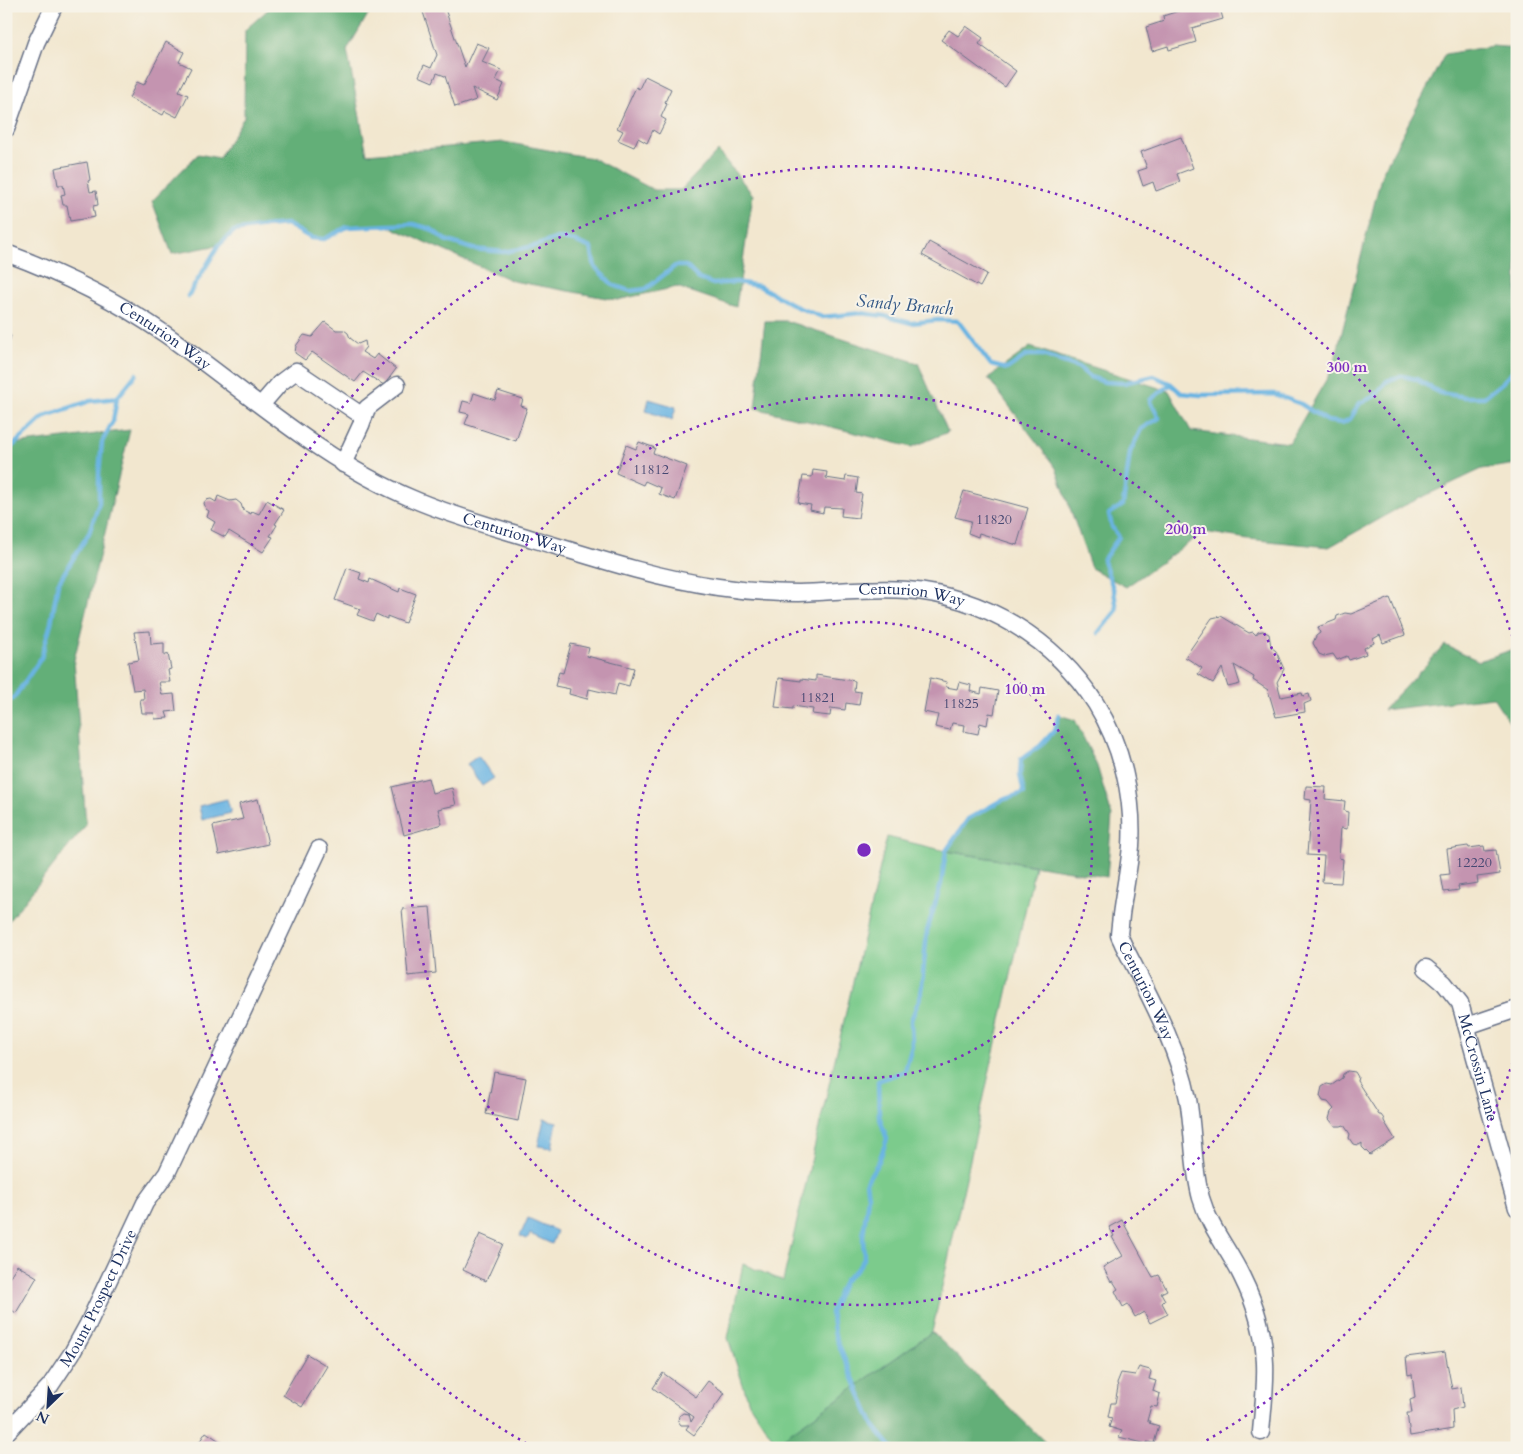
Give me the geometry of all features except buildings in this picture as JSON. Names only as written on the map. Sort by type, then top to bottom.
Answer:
[{"type":"street","points":[[6,129],[36,43],[54,6]]},
{"type":"street","name":"Centurion Way","points":[[6,253],[79,283],[124,308],[162,332],[343,464],[375,482],[446,512],[665,577],[719,587],[798,592],[902,589],[933,593],[986,609],[1010,622],[1055,653],[1076,676],[1097,706],[1124,768],[1130,794],[1132,824],[1131,849],[1119,934],[1165,1028],[1178,1064],[1187,1097],[1196,1178],[1203,1205],[1212,1226],[1240,1272],[1252,1300],[1260,1329],[1265,1359],[1261,1432]]},
{"type":"street","points":[[261,405],[280,383],[296,371],[364,417]]},
{"type":"street","points":[[343,464],[367,408],[397,385]]},
{"type":"street","name":"Mount Prospect Drive","points":[[6,1433],[50,1386],[72,1353],[88,1324],[145,1203],[167,1173],[319,849]]},
{"type":"street","name":"McCrossin Lane","points":[[1426,968],[1444,983],[1460,1003],[1517,1208]]},
{"type":"street","points":[[1467,1026],[1517,1009]]},
{"type":"green space","points":[[272,6],[373,6],[347,50],[367,154],[504,142],[592,158],[654,190],[681,190],[718,151],[753,195],[736,307],[677,287],[617,300],[513,281],[386,225],[347,227],[324,239],[311,238],[287,224],[265,226],[234,231],[219,245],[172,254],[152,201],[198,154],[219,158],[244,117],[245,30]]},
{"type":"green space","points":[[1492,46],[1517,48],[1517,464],[1482,469],[1397,509],[1329,547],[1248,539],[1204,532],[1126,587],[1091,568],[1056,468],[988,378],[1030,347],[1169,391],[1191,431],[1289,443],[1333,368],[1382,173],[1445,54]]},
{"type":"green space","points":[[765,321],[786,321],[918,363],[948,432],[912,447],[755,408]]},
{"type":"green space","points":[[130,430],[74,660],[86,825],[6,924],[6,445]]},
{"type":"green space","points":[[1445,645],[1479,661],[1517,648],[1517,734],[1493,697],[1383,710]]},
{"type":"green space","points":[[1059,715],[1075,720],[1097,766],[1112,816],[1107,877],[946,851],[968,819],[1002,800],[1024,793],[1020,775],[1021,759],[1040,746],[1054,731]]},
{"type":"green space","points":[[887,837],[946,851],[1035,866],[932,1332],[776,1443],[749,1403],[728,1338],[743,1264],[783,1281]]},
{"type":"green space","points":[[932,1332],[1051,1448],[771,1448],[776,1443]]},
{"type":"water","points":[[649,399],[676,407],[672,420],[646,411]]},
{"type":"water","points":[[478,756],[494,778],[482,786],[467,764]]},
{"type":"water","points":[[227,799],[231,813],[202,820],[199,806]]},
{"type":"water","points":[[544,1119],[557,1122],[552,1148],[538,1146]]},
{"type":"water","points":[[528,1218],[557,1231],[552,1244],[530,1234],[527,1239],[520,1236]]},
{"type":"waterway","name":"Sandy Branch","points":[[188,296],[219,245],[234,231],[287,224],[311,238],[324,239],[347,227],[413,224],[431,229],[445,240],[473,249],[504,252],[535,246],[557,238],[574,241],[591,248],[595,267],[613,285],[630,291],[646,289],[675,266],[686,266],[699,279],[713,284],[736,282],[759,286],[797,307],[822,317],[861,313],[884,316],[911,323],[938,320],[958,321],[991,365],[1007,369],[1027,355],[1043,355],[1078,367],[1090,377],[1105,382],[1124,383],[1154,376],[1171,384],[1181,393],[1200,395],[1274,394],[1301,404],[1327,421],[1342,423],[1350,419],[1360,403],[1375,396],[1387,381],[1402,376],[1416,379],[1440,393],[1465,397],[1484,397],[1503,382],[1517,366]]},
{"type":"waterway","name":"Sandy Branch","points":[[6,700],[13,699],[41,658],[51,623],[58,583],[89,533],[99,503],[102,442],[113,421],[117,398],[136,374]]},
{"type":"waterway","points":[[1098,633],[1117,610],[1114,591],[1103,560],[1119,537],[1112,527],[1109,514],[1123,505],[1130,452],[1141,429],[1159,418],[1150,400],[1171,384]]},
{"type":"waterway","points":[[6,452],[45,416],[90,401],[117,398]]},
{"type":"waterway","points":[[892,1448],[874,1426],[835,1336],[831,1312],[844,1281],[857,1269],[864,1259],[863,1236],[868,1197],[866,1182],[879,1161],[887,1139],[879,1116],[878,1081],[905,1071],[912,1046],[911,1020],[921,995],[927,931],[941,884],[946,851],[968,819],[1002,800],[1024,793],[1020,775],[1021,759],[1040,746],[1054,731],[1059,715]]}]
